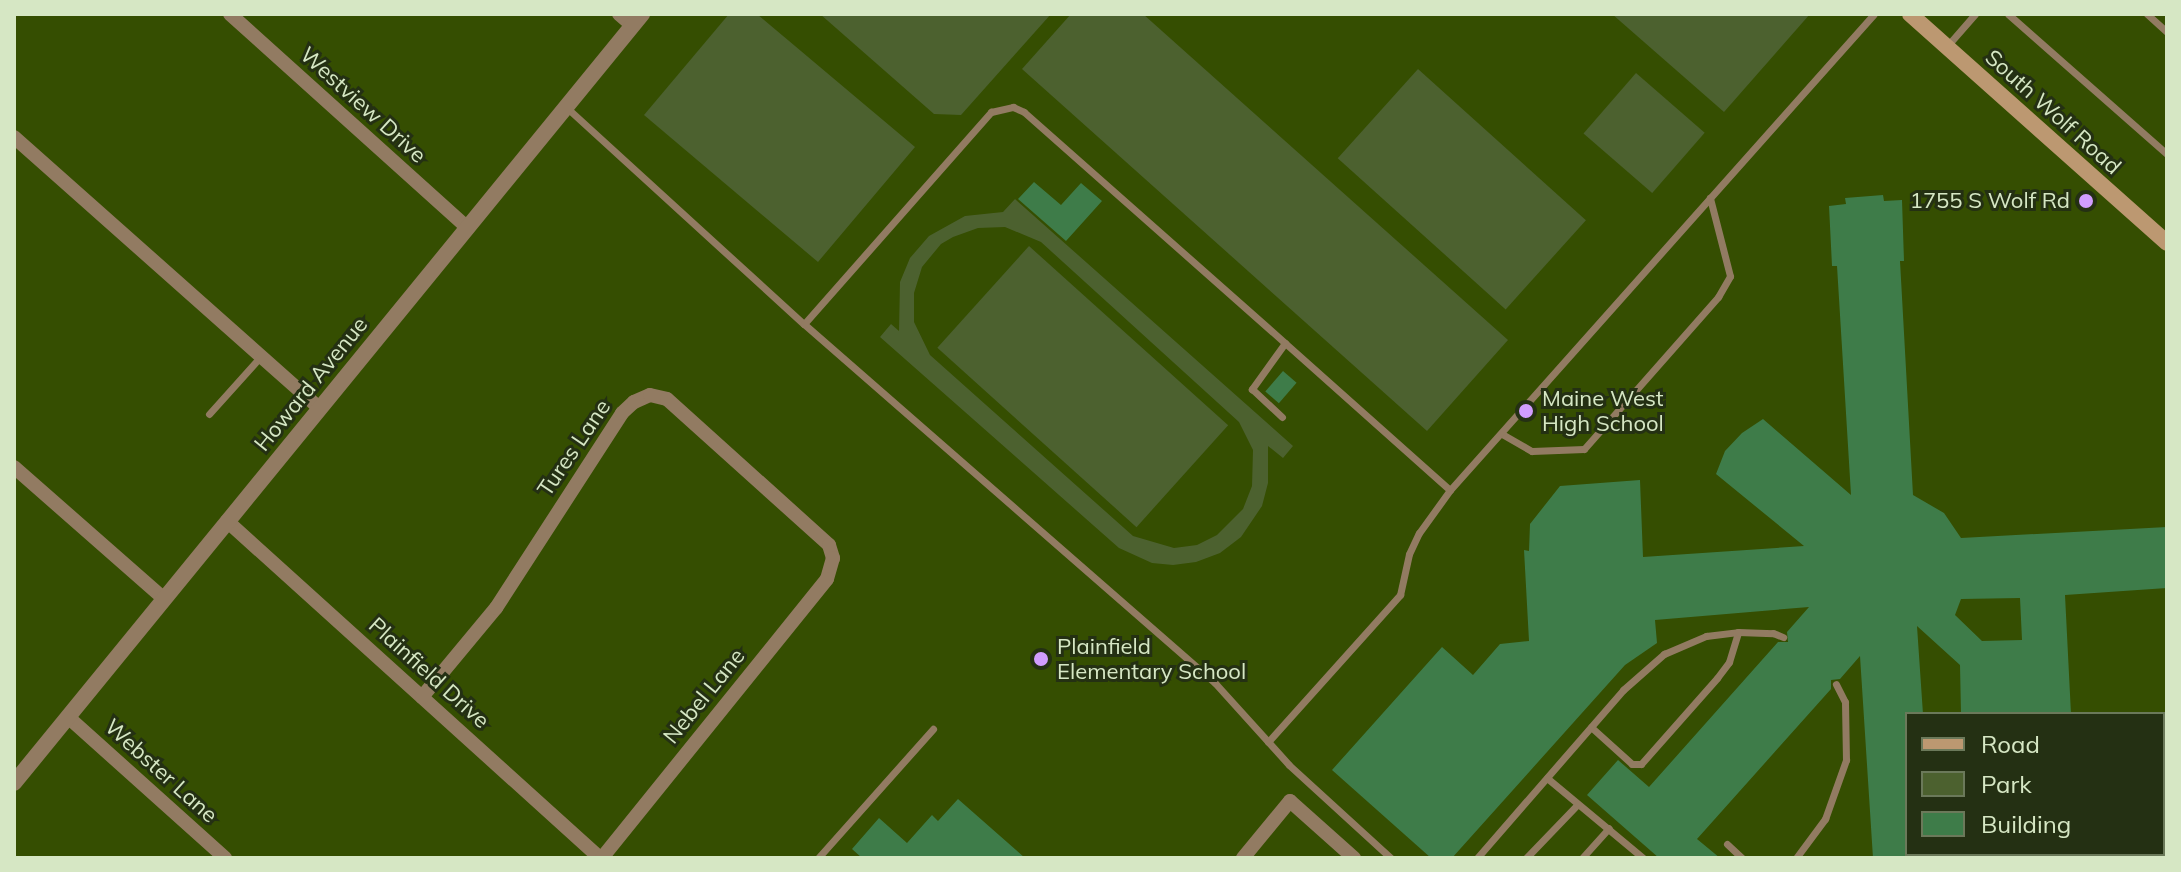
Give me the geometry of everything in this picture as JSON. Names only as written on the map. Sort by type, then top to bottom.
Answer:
[{"type":"main road","name":"South Wolf Road","points":[[1919,17],[1947,46],[2167,243]]},
{"type":"street","name":"Westview Drive","points":[[230,14],[468,228]]},
{"type":"street","points":[[619,14],[637,20]]},
{"type":"street","name":"Howard Avenue","points":[[15,780],[637,20]]},
{"type":"street","points":[[14,137],[319,408]]},
{"type":"street","name":"Tures Lane","points":[[422,697],[496,608],[622,413],[634,402],[650,395],[667,399],[829,545],[833,558]]},
{"type":"street","points":[[14,467],[164,599]]},
{"type":"street","name":"Plainfield Drive","points":[[227,521],[601,858]]},
{"type":"street","name":"Nebel Lane","points":[[601,858],[827,579],[833,558]]},
{"type":"street","name":"Webster Lane","points":[[68,717],[225,858]]},
{"type":"street","points":[[1243,858],[1290,801],[1354,858]]},
{"type":"lane","points":[[1268,742],[1400,595],[1409,554],[1419,533],[1450,490],[1874,14]]},
{"type":"lane","points":[[1947,46],[1975,14]]},
{"type":"lane","points":[[2008,14],[2167,154]]},
{"type":"lane","points":[[2147,14],[2167,32]]},
{"type":"lane","points":[[804,324],[985,118],[1007,106],[1024,112],[1450,490]]},
{"type":"lane","points":[[566,107],[804,324],[1215,683],[1327,803],[1391,858]]},
{"type":"lane","points":[[1502,434],[1532,451],[1584,449],[1718,297],[1730,276],[1710,198]]},
{"type":"lane","points":[[1282,417],[1252,389],[1285,343]]},
{"type":"lane","points":[[209,414],[261,356]]},
{"type":"lane","points":[[1477,858],[1623,690],[1664,654],[1706,636],[1738,632],[1773,633],[1783,637]]},
{"type":"lane","points":[[1591,727],[1632,764],[1641,764],[1729,662],[1738,632]]},
{"type":"lane","points":[[1796,858],[1825,819],[1846,760],[1845,702],[1836,684]]},
{"type":"lane","points":[[818,858],[933,729]]},
{"type":"lane","points":[[1547,778],[1640,857]]},
{"type":"lane","points":[[1526,858],[1577,805]]},
{"type":"lane","points":[[1582,858],[1609,828]]},
{"type":"lane","points":[[1727,844],[1742,858]]},
{"type":"green space","points":[[729,14],[757,14],[915,147],[818,262],[644,115]]},
{"type":"green space","points":[[820,14],[1051,14],[961,115],[934,114]]},
{"type":"green space","points":[[1071,14],[1143,14],[1508,340],[1427,431],[1022,69]]},
{"type":"green space","points":[[1612,14],[1810,14],[1724,112]]},
{"type":"green space","points":[[1418,69],[1586,220],[1506,309],[1338,158]]},
{"type":"green space","points":[[1636,73],[1705,133],[1652,193],[1584,133]]},
{"type":"green space","points":[[1015,199],[1293,446],[1283,458],[1268,446],[1268,483],[1262,506],[1241,537],[1220,553],[1196,562],[1173,565],[1152,563],[1119,548],[880,337],[891,324],[899,331],[900,282],[910,258],[929,236],[965,216],[1003,212]],"holes":[[[1005,227],[1041,242],[1239,422],[1253,450],[1252,486],[1243,509],[1217,535],[1197,545],[1174,548],[1133,536],[930,355],[914,322],[914,293],[922,267],[941,244],[978,228]]]},
{"type":"green space","points":[[1029,246],[1228,425],[1136,527],[937,348]]},
{"type":"building","points":[[1034,182],[1061,205],[1081,183],[1102,201],[1066,241],[1018,199]]},
{"type":"building","name":"Maine West High School","points":[[1883,195],[1884,201],[1902,200],[1904,261],[1900,261],[1913,495],[1944,513],[1961,538],[2167,527],[2167,588],[2065,595],[2071,712],[1961,712],[1960,665],[1917,626],[1923,712],[1905,712],[1907,858],[1873,858],[1860,656],[1840,679],[1831,680],[1831,689],[1697,839],[1720,858],[1659,858],[1587,795],[1618,760],[1649,787],[1778,642],[1788,642],[1787,632],[1809,607],[1655,620],[1657,643],[1625,665],[1452,858],[1431,858],[1332,770],[1442,647],[1473,675],[1500,644],[1529,641],[1524,550],[1529,551],[1530,524],[1560,486],[1640,480],[1643,557],[1804,546],[1716,474],[1725,451],[1742,433],[1763,419],[1851,495],[1837,266],[1832,266],[1829,206],[1846,204],[1845,198]],"holes":[[[2020,598],[2022,640],[1982,641],[1955,615],[1961,599]]]},
{"type":"building","points":[[1283,371],[1297,383],[1279,403],[1265,391]]},
{"type":"building","points":[[958,799],[1025,858],[862,858],[852,849],[879,818],[907,843],[932,815],[938,821]]},
{"type":"place","name":"1755 S Wolf Rd","points":[[2086,201]]},
{"type":"place","name":"Maine West High School","points":[[1526,411]]},
{"type":"place","name":"Plainfield Elementary School","points":[[1041,659]]}]
